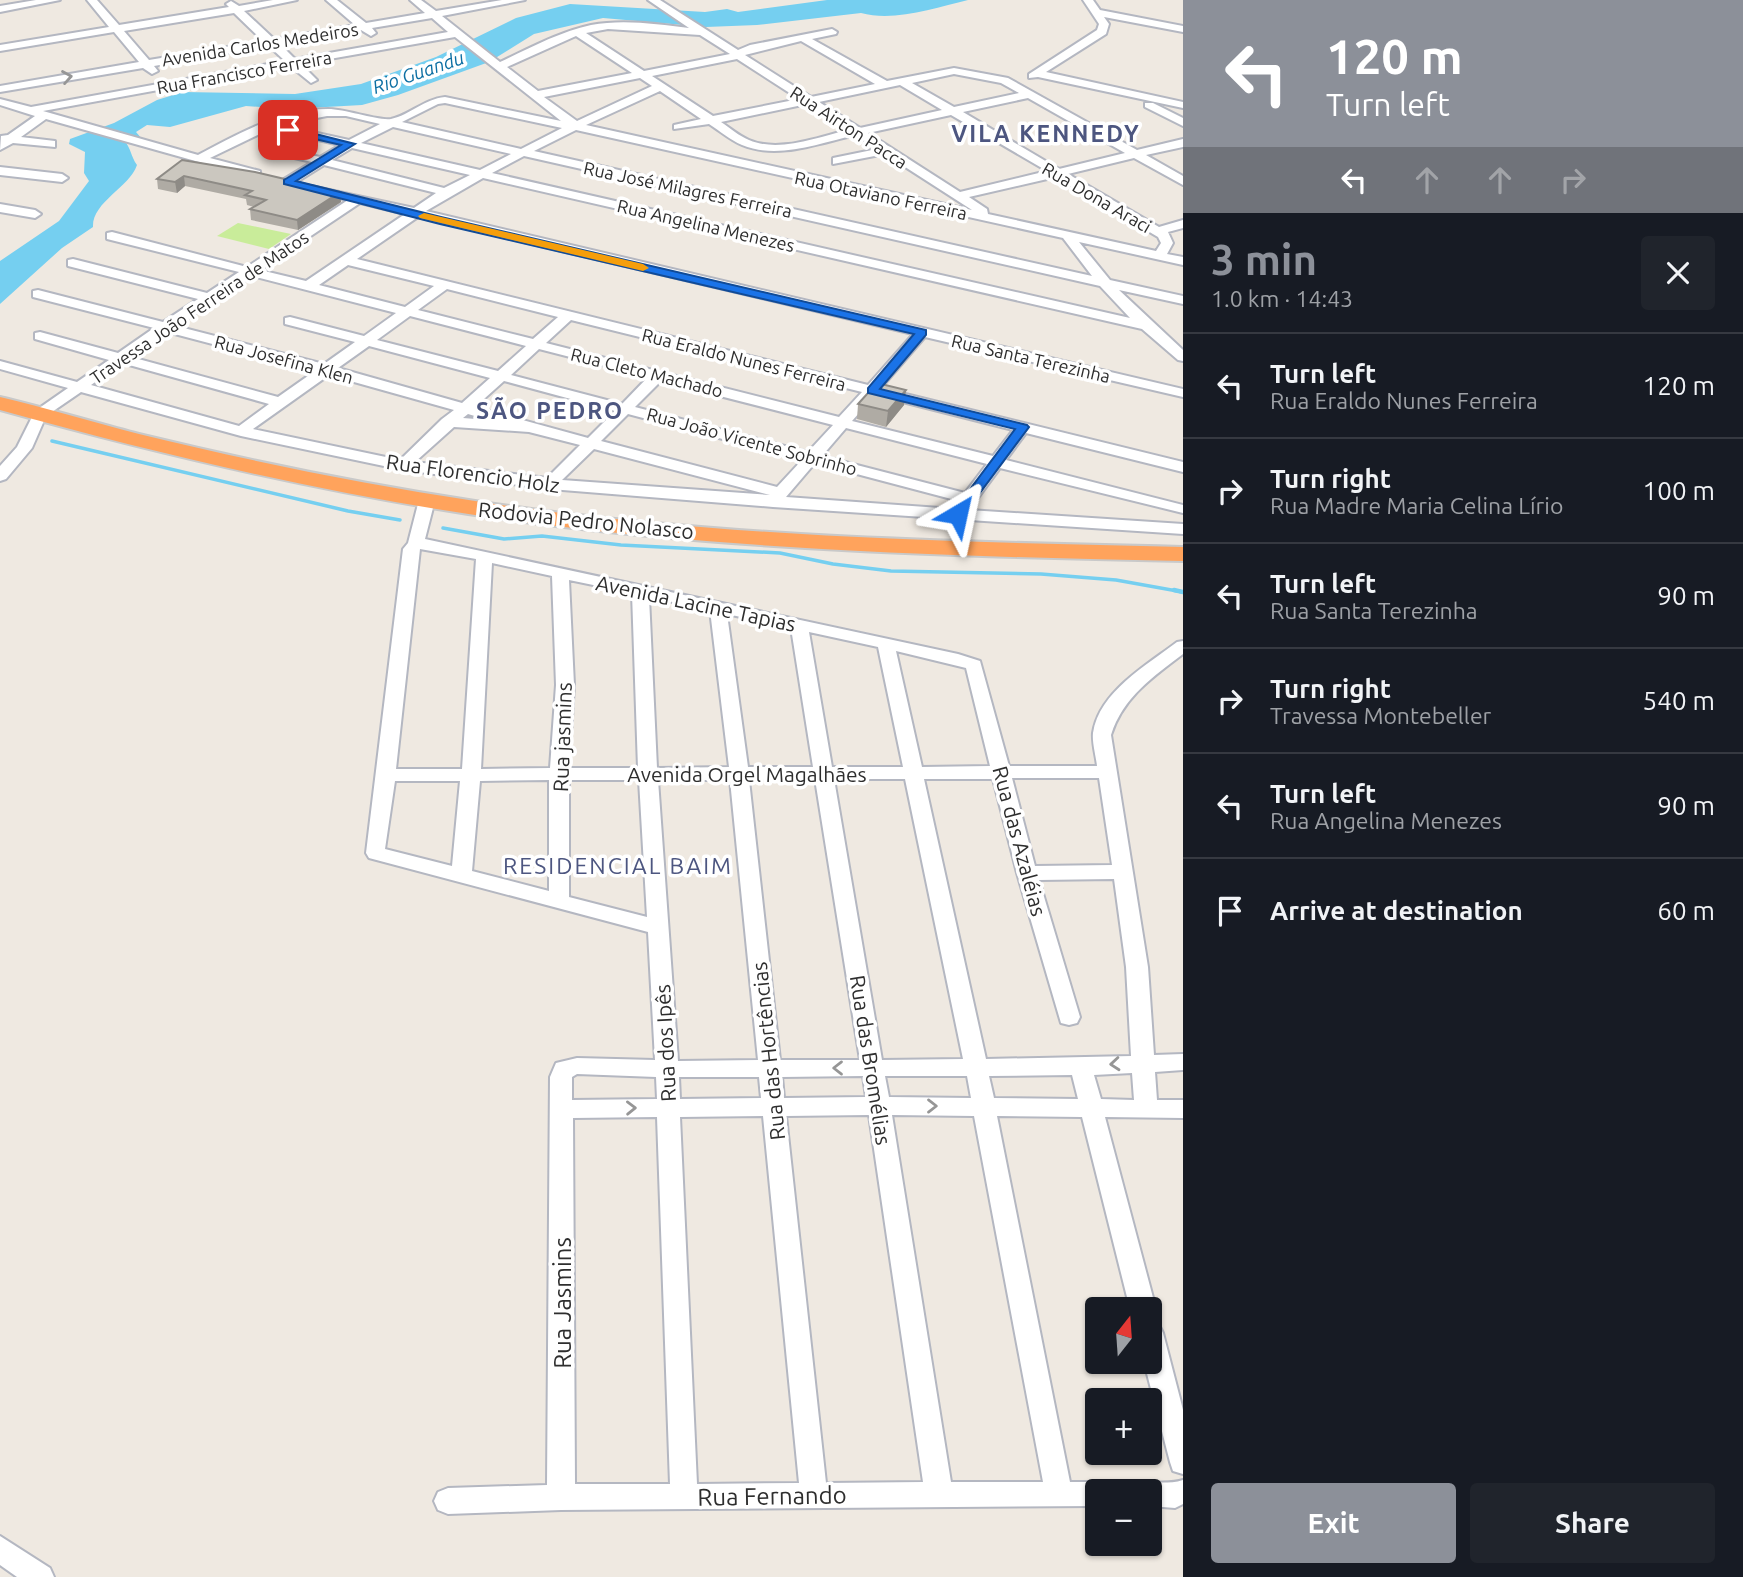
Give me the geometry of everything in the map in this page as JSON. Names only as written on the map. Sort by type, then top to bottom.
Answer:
[{"type":"highway","name":"Rodovia Pedro Nolasco","points":[[0,403],[265,470],[427,500],[544,517],[674,531],[791,539],[1172,554]]},
{"type":"street","points":[[0,9],[55,0]]},
{"type":"street","points":[[92,0],[166,86]]},
{"type":"street","points":[[226,0],[312,80]]},
{"type":"street","points":[[0,48],[292,0]]},
{"type":"street","points":[[331,0],[386,46]]},
{"type":"street","name":"Rua Otaviano Ferreira","points":[[415,0],[461,35],[495,66],[575,126]]},
{"type":"street","name":"Avenida Carlos Medeiros","points":[[0,89],[520,0]]},
{"type":"street","points":[[661,4],[678,0]]},
{"type":"street","points":[[1014,86],[1098,37],[1104,24],[1088,0]]},
{"type":"street","name":"Rua Airton Pacca","points":[[661,4],[806,100],[996,220]]},
{"type":"street","points":[[1096,12],[1183,29]]},
{"type":"street","points":[[495,66],[578,32],[631,26],[700,29]]},
{"type":"street","points":[[578,32],[710,121],[744,142],[763,148],[781,148],[1027,95]]},
{"type":"street","points":[[536,95],[739,56],[750,48],[832,32]]},
{"type":"street","name":"Rua Francisco Ferreira","points":[[30,110],[461,35]]},
{"type":"street","points":[[803,38],[884,84]]},
{"type":"street","points":[[678,127],[954,71],[999,78],[1183,181]]},
{"type":"street","points":[[1038,74],[1183,105]]},
{"type":"street","name":"Rua Dona Araci","points":[[901,81],[1157,231],[1168,239],[1159,256]]},
{"type":"street","points":[[308,286],[446,192],[575,126],[660,87]]},
{"type":"street","points":[[1129,94],[1183,123]]},
{"type":"street","name":"Rua Otaviano Ferreira","points":[[388,124],[428,104],[445,100],[575,126],[1183,261]]},
{"type":"street","name":"Rua Santa Terezinha","points":[[1,101],[144,145],[357,200],[1183,393]]},
{"type":"street","name":"Rua José Milagres Ferreira","points":[[198,159],[267,125],[330,112],[346,113],[1183,300]]},
{"type":"street","points":[[3,141],[44,114]]},
{"type":"street","points":[[279,180],[320,162],[388,124]]},
{"type":"street","name":"Rua Angelina Menezes","points":[[267,125],[1144,325]]},
{"type":"street","points":[[3,141],[51,144]]},
{"type":"street","points":[[958,196],[1183,143]]},
{"type":"street","points":[[837,162],[885,150]]},
{"type":"street","points":[[285,152],[446,192]]},
{"type":"street","points":[[0,170],[62,178]]},
{"type":"street","name":"Travessa João Ferreira de Matos","points":[[40,414],[249,270],[357,200]]},
{"type":"street","points":[[0,208],[35,214]]},
{"type":"street","points":[[1157,231],[1183,224]]},
{"type":"street","name":"Rua Cleto Machado","points":[[112,236],[1182,508]]},
{"type":"street","points":[[1069,237],[1104,283],[1144,325],[1183,357]]},
{"type":"street","name":"Rua Eraldo Nunes Ferreira","points":[[346,260],[1183,467]]},
{"type":"street","points":[[73,263],[209,298]]},
{"type":"street","points":[[241,431],[444,285]]},
{"type":"street","name":"Rua Josefina Klen","points":[[38,294],[324,369],[529,427]]},
{"type":"street","points":[[403,465],[447,422],[567,316]]},
{"type":"street","name":"Rua João Vicente Sobrinho","points":[[290,321],[969,499]]},
{"type":"street","points":[[447,422],[529,427],[777,498],[922,332]]},
{"type":"street","points":[[40,336],[278,402]]},
{"type":"street","points":[[1159,338],[1183,343]]},
{"type":"street","name":"Rua Florencio Holz","points":[[0,365],[241,431],[403,465],[550,484],[777,498],[1177,529]]},
{"type":"street","points":[[550,484],[659,376]]},
{"type":"street","points":[[0,475],[24,448],[40,414]]},
{"type":"street","points":[[958,514],[1023,427]]},
{"type":"street","points":[[427,500],[416,544],[411,549],[376,853],[658,927]]},
{"type":"street","points":[[1172,554],[1182,508]]},
{"type":"street","name":"Avenida Lacine Tapias","points":[[416,544],[427,544],[640,590],[958,659],[974,665]]},
{"type":"street","points":[[461,877],[471,774],[484,557]]},
{"type":"street","name":"Rua jasmins","points":[[559,902],[559,775],[565,685],[560,573]]},
{"type":"street","name":"Rua dos Ipês","points":[[640,590],[648,774],[669,1107],[684,1497]]},
{"type":"street","name":"Rua das Hortências","points":[[718,608],[771,1068],[814,1495]]},
{"type":"street","name":"Rua das Bromélias","points":[[799,626],[826,774],[939,1495]]},
{"type":"street","points":[[886,645],[976,1066],[1059,1494]]},
{"type":"street","points":[[1146,1109],[1137,967],[1102,735],[1111,709],[1138,680],[1183,646]]},
{"type":"street","name":"Rua das Azaléias","points":[[974,665],[1027,873],[1069,1017]]},
{"type":"street","name":"Avenida Orgel Magalhães","points":[[386,775],[1107,772]]},
{"type":"street","points":[[1027,873],[1123,872]]},
{"type":"street","points":[[667,1069],[1081,1067],[1183,1062]]},
{"type":"street","name":"Rua Jasmins","points":[[561,1497],[561,1077],[564,1069],[577,1066],[667,1069]]},
{"type":"street","points":[[1081,1067],[1140,1297]]},
{"type":"street","points":[[562,1109],[1090,1106],[1183,1109]]},
{"type":"street","points":[[1160,1374],[1183,1462]]},
{"type":"street","name":"Rua Fernando","points":[[447,1501],[561,1497],[1085,1494]]},
{"type":"street","points":[[0,1549],[40,1577]]},
{"type":"green space","points":[[238,223],[291,234],[269,249],[217,236]]},
{"type":"water","name":"Rio Guandu","points":[[827,0],[968,0],[901,15],[861,13],[757,25],[706,27],[603,18],[534,34],[489,62],[362,105],[290,109],[246,106],[170,127],[147,125],[136,132],[142,139],[124,140],[137,165],[127,181],[98,210],[93,227],[62,248],[0,304],[0,261],[59,221],[89,181],[84,173],[85,152],[69,144],[70,139],[114,123],[157,100],[183,92],[295,94],[361,84],[436,57],[516,18],[570,4],[705,12],[727,9],[738,12]]},
{"type":"building","points":[[182,160],[255,172],[340,192],[297,220],[250,209],[266,200],[245,195],[252,191],[184,176],[175,182],[157,179]]},
{"type":"building","points":[[877,383],[906,390],[888,411],[858,404]]},
{"type":"waterway","points":[[52,441],[348,511],[400,520]]},
{"type":"waterway","points":[[443,528],[504,539],[542,536],[621,545],[780,553],[833,564],[891,571],[1041,574],[1116,580],[1183,592],[1174,590]]},
{"type":"slow traffic","points":[[424,216],[643,268]]},
{"type":"district","name":"VILA KENNEDY","points":[[1046,133]]},
{"type":"district","name":"SÃO PEDRO","points":[[550,410]]},
{"type":"district","name":"RESIDENCIAL BAIM","points":[[618,865]]},
{"type":"route","points":[[288,130],[350,144],[288,182],[922,332],[872,391],[1023,427],[958,514]]}]
